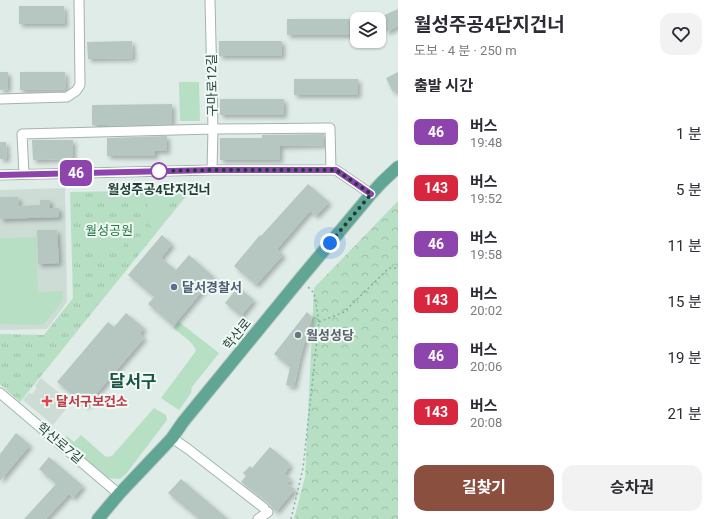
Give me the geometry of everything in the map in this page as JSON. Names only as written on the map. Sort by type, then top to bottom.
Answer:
[{"type":"main road","name":"학산로","points":[[98,519],[119,494],[172,438],[183,422],[300,279],[371,194],[398,167]]},
{"type":"street","points":[[0,99],[67,97],[76,91],[80,85],[79,0]]},
{"type":"street","name":"구마로12길","points":[[210,0],[213,129],[212,170]]},
{"type":"street","points":[[24,174],[22,134],[213,129],[330,128],[331,170]]},
{"type":"street","points":[[0,175],[212,170],[336,170],[371,194]]},
{"type":"street","name":"학산로7길","points":[[0,393],[119,494]]},
{"type":"street","points":[[172,438],[266,510],[258,519]]},
{"type":"path","points":[[319,322],[344,312],[389,268],[398,268]]},
{"type":"path","points":[[291,519],[304,468],[319,322],[314,293],[300,279]]},
{"type":"shaded area","points":[[65,188],[67,302],[47,329],[0,330],[0,190]]},
{"type":"shaded area","name":"달서구보건소","points":[[41,378],[71,403],[53,425],[23,400],[29,393],[32,394],[37,388],[35,386]]},
{"type":"green space","points":[[179,82],[199,82],[200,121],[180,121]]},
{"type":"green space","name":"월성공원","points":[[191,190],[20,402],[0,384],[0,334],[44,335],[73,298],[70,192]]},
{"type":"green space","points":[[161,193],[164,195],[166,200],[167,214],[157,226],[152,227],[149,224],[147,209],[149,198],[151,195]]},
{"type":"green space","points":[[398,201],[398,519],[294,519],[305,477],[314,288]]},
{"type":"green space","points":[[83,223],[123,223],[124,250],[84,249]]},
{"type":"green space","points":[[36,237],[38,292],[63,291],[63,301],[45,323],[38,325],[0,324],[0,238]]},
{"type":"green space","points":[[179,322],[219,353],[192,387],[191,393],[179,410],[161,398],[196,351],[190,341],[173,328]]},
{"type":"green space","points":[[154,408],[166,415],[167,420],[126,474],[120,479],[106,478],[61,442],[67,436],[74,442],[81,435],[106,457],[112,456]]},
{"type":"building","points":[[19,6],[64,6],[65,24],[19,24]]},
{"type":"building","points":[[398,9],[398,26],[387,32],[386,30],[386,14]]},
{"type":"building","points":[[287,19],[350,19],[350,35],[287,35]]},
{"type":"building","points":[[132,41],[133,58],[88,59],[87,42]]},
{"type":"building","points":[[219,41],[282,41],[282,56],[219,56]]},
{"type":"building","points":[[0,72],[8,72],[8,89],[0,90]]},
{"type":"building","points":[[20,72],[65,72],[66,89],[20,90]]},
{"type":"building","points":[[398,72],[398,90],[393,92],[386,78]]},
{"type":"building","points":[[294,79],[358,79],[358,95],[294,95]]},
{"type":"building","points":[[220,99],[284,99],[284,115],[220,115]]},
{"type":"building","points":[[172,104],[172,124],[92,125],[92,105]]},
{"type":"building","points":[[324,134],[324,145],[280,146],[280,160],[220,160],[220,138],[262,138],[262,135]]},
{"type":"building","points":[[167,136],[167,151],[155,151],[155,156],[107,156],[107,138]]},
{"type":"building","points":[[32,140],[73,140],[73,159],[33,160]]},
{"type":"building","points":[[0,142],[6,142],[7,159],[0,159]]},
{"type":"building","points":[[308,184],[329,202],[316,216],[310,211],[277,249],[283,255],[256,285],[234,266],[260,235],[261,236]]},
{"type":"building","points":[[0,197],[18,197],[19,206],[40,205],[40,200],[50,200],[50,208],[59,208],[59,217],[0,219]]},
{"type":"building","points":[[37,230],[57,230],[59,263],[38,264]]},
{"type":"building","name":"달서경찰서","points":[[162,235],[172,244],[161,258],[176,270],[189,255],[214,277],[173,326],[148,304],[154,297],[128,275]]},
{"type":"building","points":[[238,287],[254,300],[241,316],[225,303]]},
{"type":"building","name":"월성성당","points":[[307,312],[312,317],[294,387],[286,385],[290,367],[274,354]]},
{"type":"building","points":[[126,313],[144,328],[140,334],[144,338],[86,406],[57,382],[108,322],[114,327]]},
{"type":"building","points":[[16,433],[30,445],[0,481],[0,454]]},
{"type":"building","points":[[270,447],[288,462],[290,466],[284,474],[291,479],[287,484],[295,489],[276,512],[268,503],[241,482],[246,476],[243,473],[250,466],[252,468]]},
{"type":"building","points":[[49,457],[83,486],[73,498],[69,494],[46,519],[24,519],[56,484],[39,469]]},
{"type":"building","points":[[181,479],[228,519],[199,519],[168,493]]},
{"type":"bus line","name":"46","points":[[0,175],[212,170],[336,170],[371,194]]},
{"type":"place","name":"월성주공4단지건너","points":[[159,171]]},
{"type":"place","name":"달서경찰서","points":[[174,287]]},
{"type":"place","name":"월성성당","points":[[298,335]]},
{"type":"place","name":"달서구보건소","points":[[47,401]]},
{"type":"district","name":"달서구","points":[[133,381]]},
{"type":"route","points":[[159,171],[336,170],[371,194],[330,243]]}]
